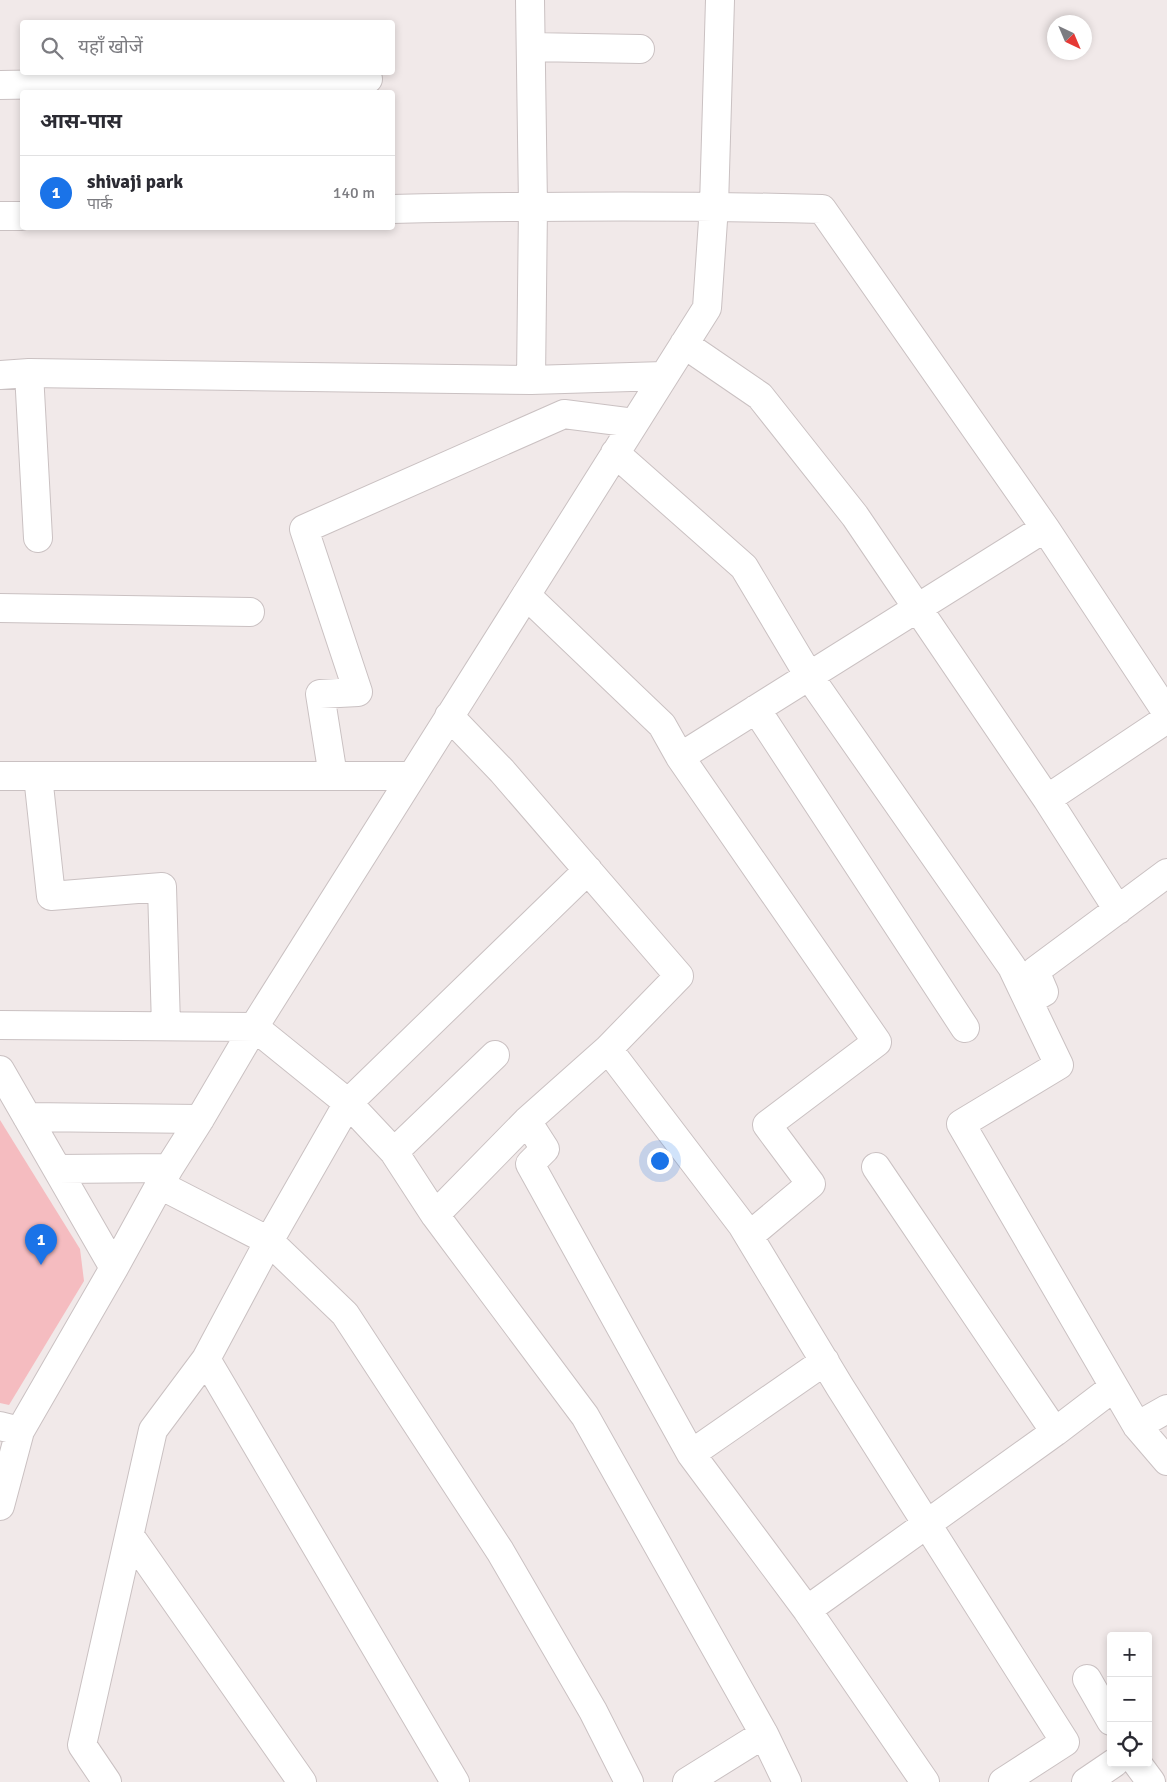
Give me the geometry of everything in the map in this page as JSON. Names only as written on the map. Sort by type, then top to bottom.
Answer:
[{"type":"street","points":[[530,0],[533,206],[531,380]]},
{"type":"street","points":[[0,1506],[10,1428],[114,1268],[165,1176],[254,1027],[707,308],[714,206],[720,0]]},
{"type":"street","points":[[531,47],[640,49]]},
{"type":"street","points":[[0,85],[368,79]]},
{"type":"street","points":[[395,209],[533,206],[714,206],[822,209],[1045,528],[1167,713]]},
{"type":"street","points":[[0,216],[20,216]]},
{"type":"street","points":[[684,344],[760,396],[855,516],[1047,799],[1118,910]]},
{"type":"street","points":[[29,374],[38,538]]},
{"type":"street","points":[[0,375],[531,380],[664,376]]},
{"type":"street","points":[[333,776],[320,694],[358,692],[304,528],[564,414],[634,423]]},
{"type":"street","points":[[615,454],[744,568],[809,676],[1012,967],[1059,1065],[961,1124],[1137,1426],[1167,1461]]},
{"type":"street","points":[[680,756],[1045,528]]},
{"type":"street","points":[[526,595],[662,725],[680,756],[877,1042],[767,1125],[811,1184],[749,1236]]},
{"type":"street","points":[[0,608],[250,612]]},
{"type":"street","points":[[756,709],[965,1028]]},
{"type":"street","points":[[435,1215],[527,1121],[608,1048],[680,976],[502,771],[449,716]]},
{"type":"street","points":[[1047,799],[1167,719]]},
{"type":"street","points":[[0,776],[411,776]]},
{"type":"street","points":[[38,776],[51,896],[162,887],[166,1026]]},
{"type":"street","points":[[107,1782],[82,1744],[153,1430],[206,1359],[269,1241],[348,1103],[588,870]]},
{"type":"street","points":[[1028,1000],[1044,992],[1035,971],[1167,873]]},
{"type":"street","points":[[0,1025],[254,1027],[348,1103],[394,1152],[435,1215],[585,1416],[764,1734],[787,1782]]},
{"type":"street","points":[[608,1048],[749,1236],[825,1361],[1065,1742],[1004,1782]]},
{"type":"street","points":[[394,1152],[495,1055]]},
{"type":"street","points":[[0,1070],[114,1268]]},
{"type":"street","points":[[27,1117],[200,1120]]},
{"type":"street","points":[[527,1121],[545,1149],[530,1164],[691,1454],[807,1610],[925,1782]]},
{"type":"street","points":[[876,1167],[1055,1432]]},
{"type":"street","points":[[58,1169],[165,1176],[269,1241],[345,1314],[500,1551],[593,1711],[629,1782]]},
{"type":"street","points":[[206,1359],[455,1782]]},
{"type":"street","points":[[691,1454],[825,1361]]},
{"type":"street","points":[[807,1610],[1055,1432],[1114,1387]]},
{"type":"street","points":[[1137,1426],[1167,1409]]},
{"type":"street","points":[[130,1536],[302,1782]]},
{"type":"street","points":[[1086,1679],[1107,1714]]},
{"type":"street","points":[[687,1782],[764,1734]]},
{"type":"street","points":[[1086,1782],[1108,1767]]},
{"type":"street","points":[[1140,1767],[1151,1782]]},
{"type":"shaded area","points":[[0,1120],[80,1249],[84,1281],[9,1405],[0,1403]]},
{"type":"place","name":"shivaji park","points":[[41,1265]]}]
